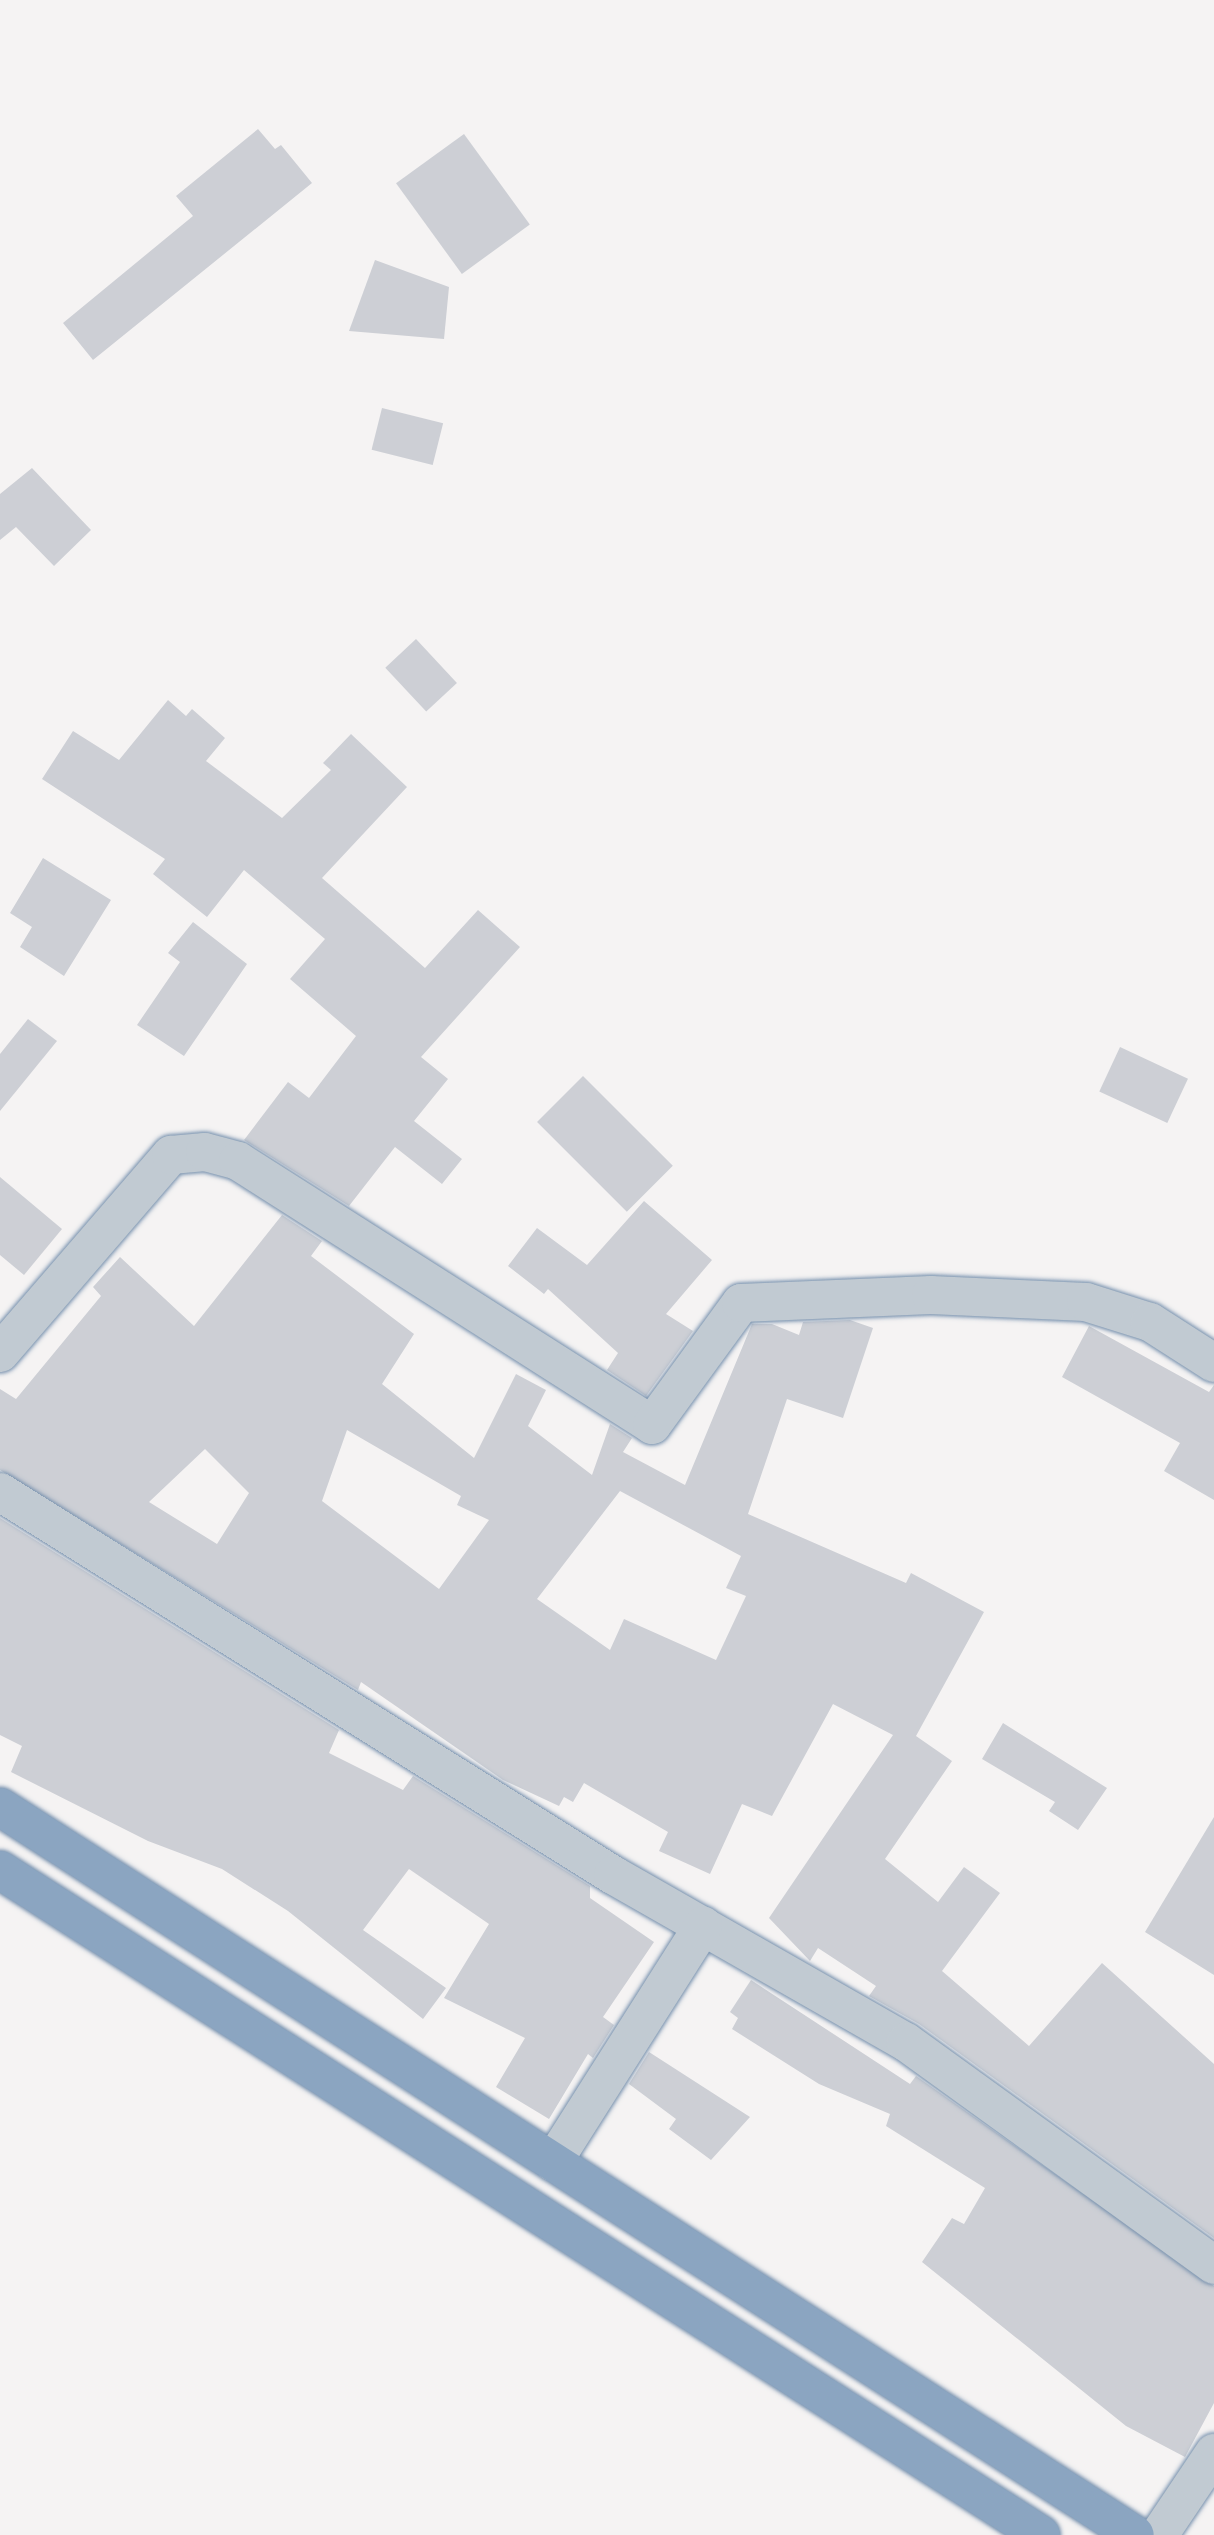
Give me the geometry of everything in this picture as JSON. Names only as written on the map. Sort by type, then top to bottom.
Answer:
[{"type":"highway","points":[[0,1807],[1135,2535]]},
{"type":"highway","points":[[0,1870],[1041,2535]]},
{"type":"street","points":[[0,1353],[171,1155],[205,1152],[238,1161],[652,1425],[741,1303],[753,1301],[931,1295],[1086,1302],[1150,1322],[1214,1363]]},
{"type":"street","points":[[0,1492],[239,1646],[702,1926],[906,2042],[1214,2265]]},
{"type":"street","points":[[553,2162],[702,1926]]},
{"type":"street","points":[[1159,2535],[1214,2453]]},
{"type":"building","points":[[258,129],[275,149],[281,145],[312,183],[93,360],[63,323],[193,216],[176,196]]},
{"type":"building","points":[[464,134],[530,225],[462,274],[396,183]]},
{"type":"building","points":[[375,260],[449,287],[444,339],[349,331]]},
{"type":"building","points":[[382,408],[443,423],[433,465],[372,450]]},
{"type":"building","points":[[32,468],[91,530],[54,566],[16,527],[0,540],[0,494]]},
{"type":"building","points":[[416,639],[457,683],[426,712],[385,668]]},
{"type":"building","points":[[168,700],[186,716],[192,709],[225,738],[206,761],[282,818],[331,770],[323,763],[351,734],[407,787],[322,878],[425,968],[478,910],[520,947],[421,1057],[448,1079],[414,1121],[462,1159],[442,1184],[395,1147],[349,1206],[244,1140],[288,1082],[309,1098],[356,1036],[290,979],[325,939],[244,870],[207,917],[153,874],[165,859],[42,779],[73,731],[119,760]]},
{"type":"building","points":[[43,858],[111,900],[64,976],[20,947],[32,927],[10,913]]},
{"type":"building","points":[[193,922],[247,964],[184,1056],[137,1025],[180,962],[168,953]]},
{"type":"building","points":[[28,1019],[57,1041],[0,1111],[0,1054]]},
{"type":"building","points":[[1120,1047],[1188,1079],[1167,1123],[1099,1091]]},
{"type":"building","points":[[583,1076],[673,1166],[627,1212],[537,1122]]},
{"type":"building","points":[[0,1177],[62,1229],[24,1275],[0,1255]]},
{"type":"building","points":[[644,1201],[712,1260],[666,1314],[693,1331],[646,1396],[607,1370],[618,1353],[548,1289],[544,1294],[508,1266],[537,1228],[587,1265]]},
{"type":"building","points":[[282,1215],[322,1241],[311,1256],[414,1334],[382,1384],[474,1458],[516,1374],[546,1390],[528,1426],[592,1475],[610,1424],[632,1438],[623,1452],[685,1485],[752,1324],[772,1324],[799,1335],[803,1322],[850,1320],[873,1328],[843,1418],[787,1399],[748,1514],[906,1583],[911,1573],[984,1612],[916,1736],[952,1761],[885,1859],[938,1902],[964,1867],[1000,1893],[942,1971],[1029,2046],[1102,1963],[1214,2064],[1214,2238],[919,2024],[869,1996],[876,1986],[818,1948],[810,1961],[769,1918],[893,1735],[833,1704],[772,1816],[742,1804],[710,1874],[659,1851],[668,1832],[584,1783],[573,1802],[564,1797],[559,1806],[503,1780],[361,1682],[358,1690],[0,1470],[0,1389],[16,1399],[101,1296],[93,1287],[120,1257],[194,1326]],"holes":[[[347,1430],[461,1496],[457,1505],[489,1520],[439,1589],[322,1501]],[[205,1449],[249,1493],[217,1544],[149,1502]],[[620,1491],[741,1556],[726,1588],[746,1596],[716,1660],[624,1619],[610,1650],[537,1599]]]},
{"type":"building","points":[[1089,1326],[1209,1392],[1214,1385],[1214,1500],[1164,1471],[1180,1443],[1062,1377]]},
{"type":"building","points":[[0,1518],[339,1730],[329,1753],[403,1790],[413,1776],[590,1886],[590,1898],[654,1942],[603,2017],[614,2025],[593,2058],[588,2054],[549,2119],[496,2087],[525,2038],[444,1998],[489,1924],[409,1869],[363,1930],[446,1988],[423,2019],[288,1911],[222,1869],[148,1841],[11,1772],[22,1746],[0,1735]]},
{"type":"building","points":[[1003,1723],[1107,1788],[1078,1830],[1049,1811],[1055,1802],[982,1759]]},
{"type":"building","points":[[1214,1817],[1214,1975],[1145,1932]]},
{"type":"building","points":[[751,1980],[910,2084],[916,2076],[1214,2286],[1214,2403],[1185,2457],[1126,2426],[922,2262],[952,2218],[964,2224],[985,2188],[886,2126],[890,2114],[819,2084],[732,2029],[738,2018],[730,2012]]},
{"type":"building","points":[[649,2052],[750,2117],[711,2160],[669,2129],[676,2119],[629,2084]]}]
